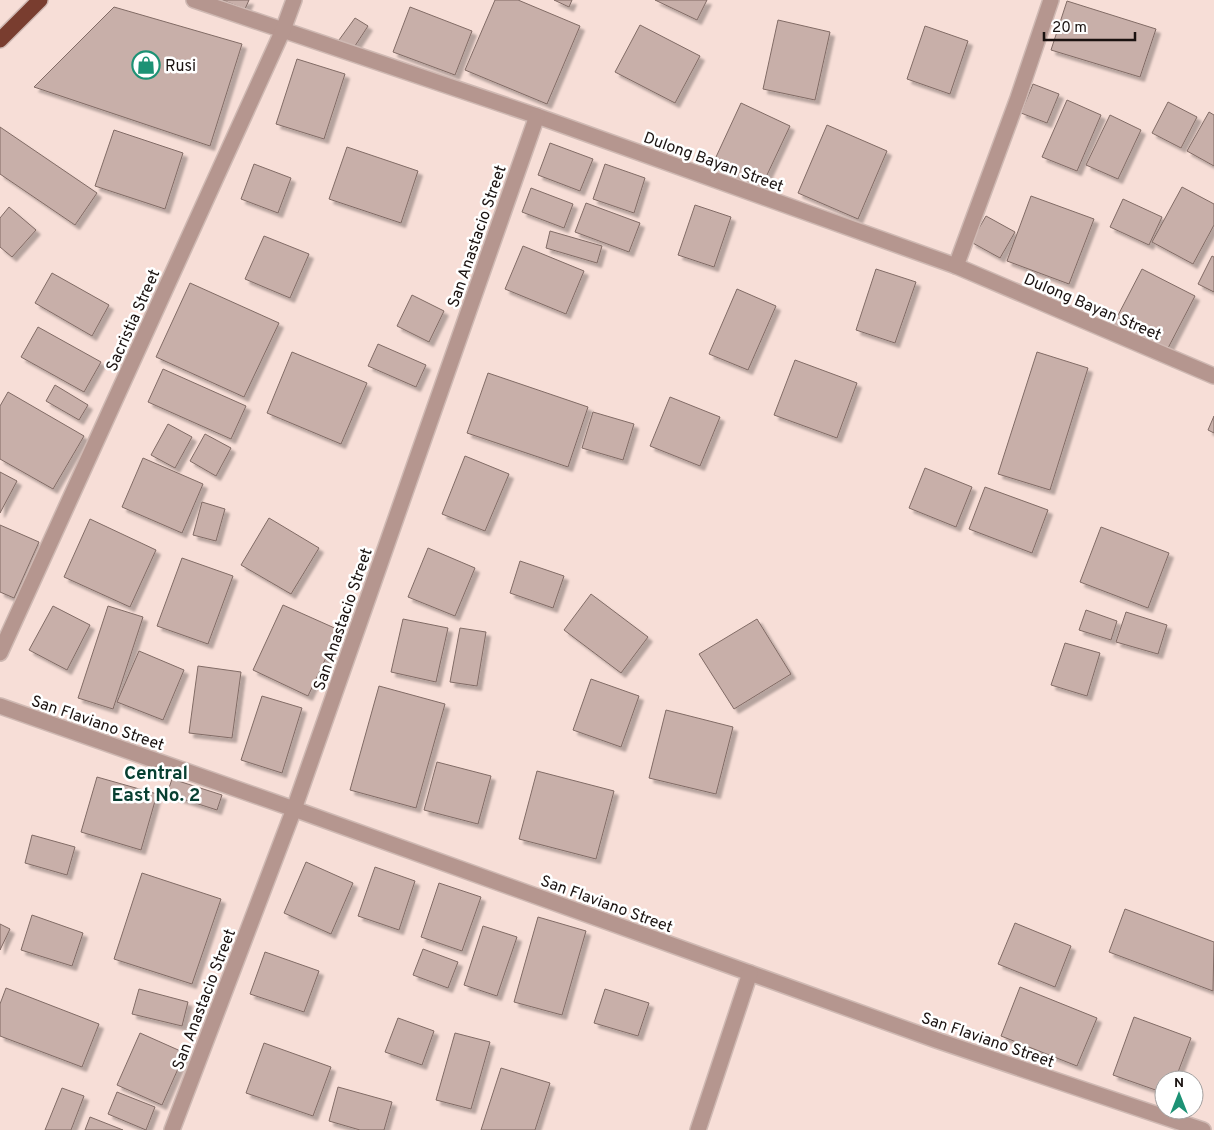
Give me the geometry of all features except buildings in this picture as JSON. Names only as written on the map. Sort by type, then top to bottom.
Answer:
[{"type":"highway","points":[[0,40],[40,0]]},
{"type":"street","name":"Dulong Bayan Street","points":[[194,0],[537,116],[956,266],[1214,376]]},
{"type":"street","name":"Sacristia Street","points":[[0,653],[283,30],[294,0]]},
{"type":"street","points":[[956,266],[1018,98],[1051,0]]},
{"type":"street","name":"San Anastacio Street","points":[[172,1130],[294,809],[537,116]]},
{"type":"street","name":"San Flaviano Street","points":[[0,706],[294,809],[936,1040],[1203,1130]]},
{"type":"street","points":[[698,1130],[750,973]]},
{"type":"place","name":"Rusi","points":[[146,65]]},
{"type":"district","name":"Central East No. 2","points":[[156,783]]}]
